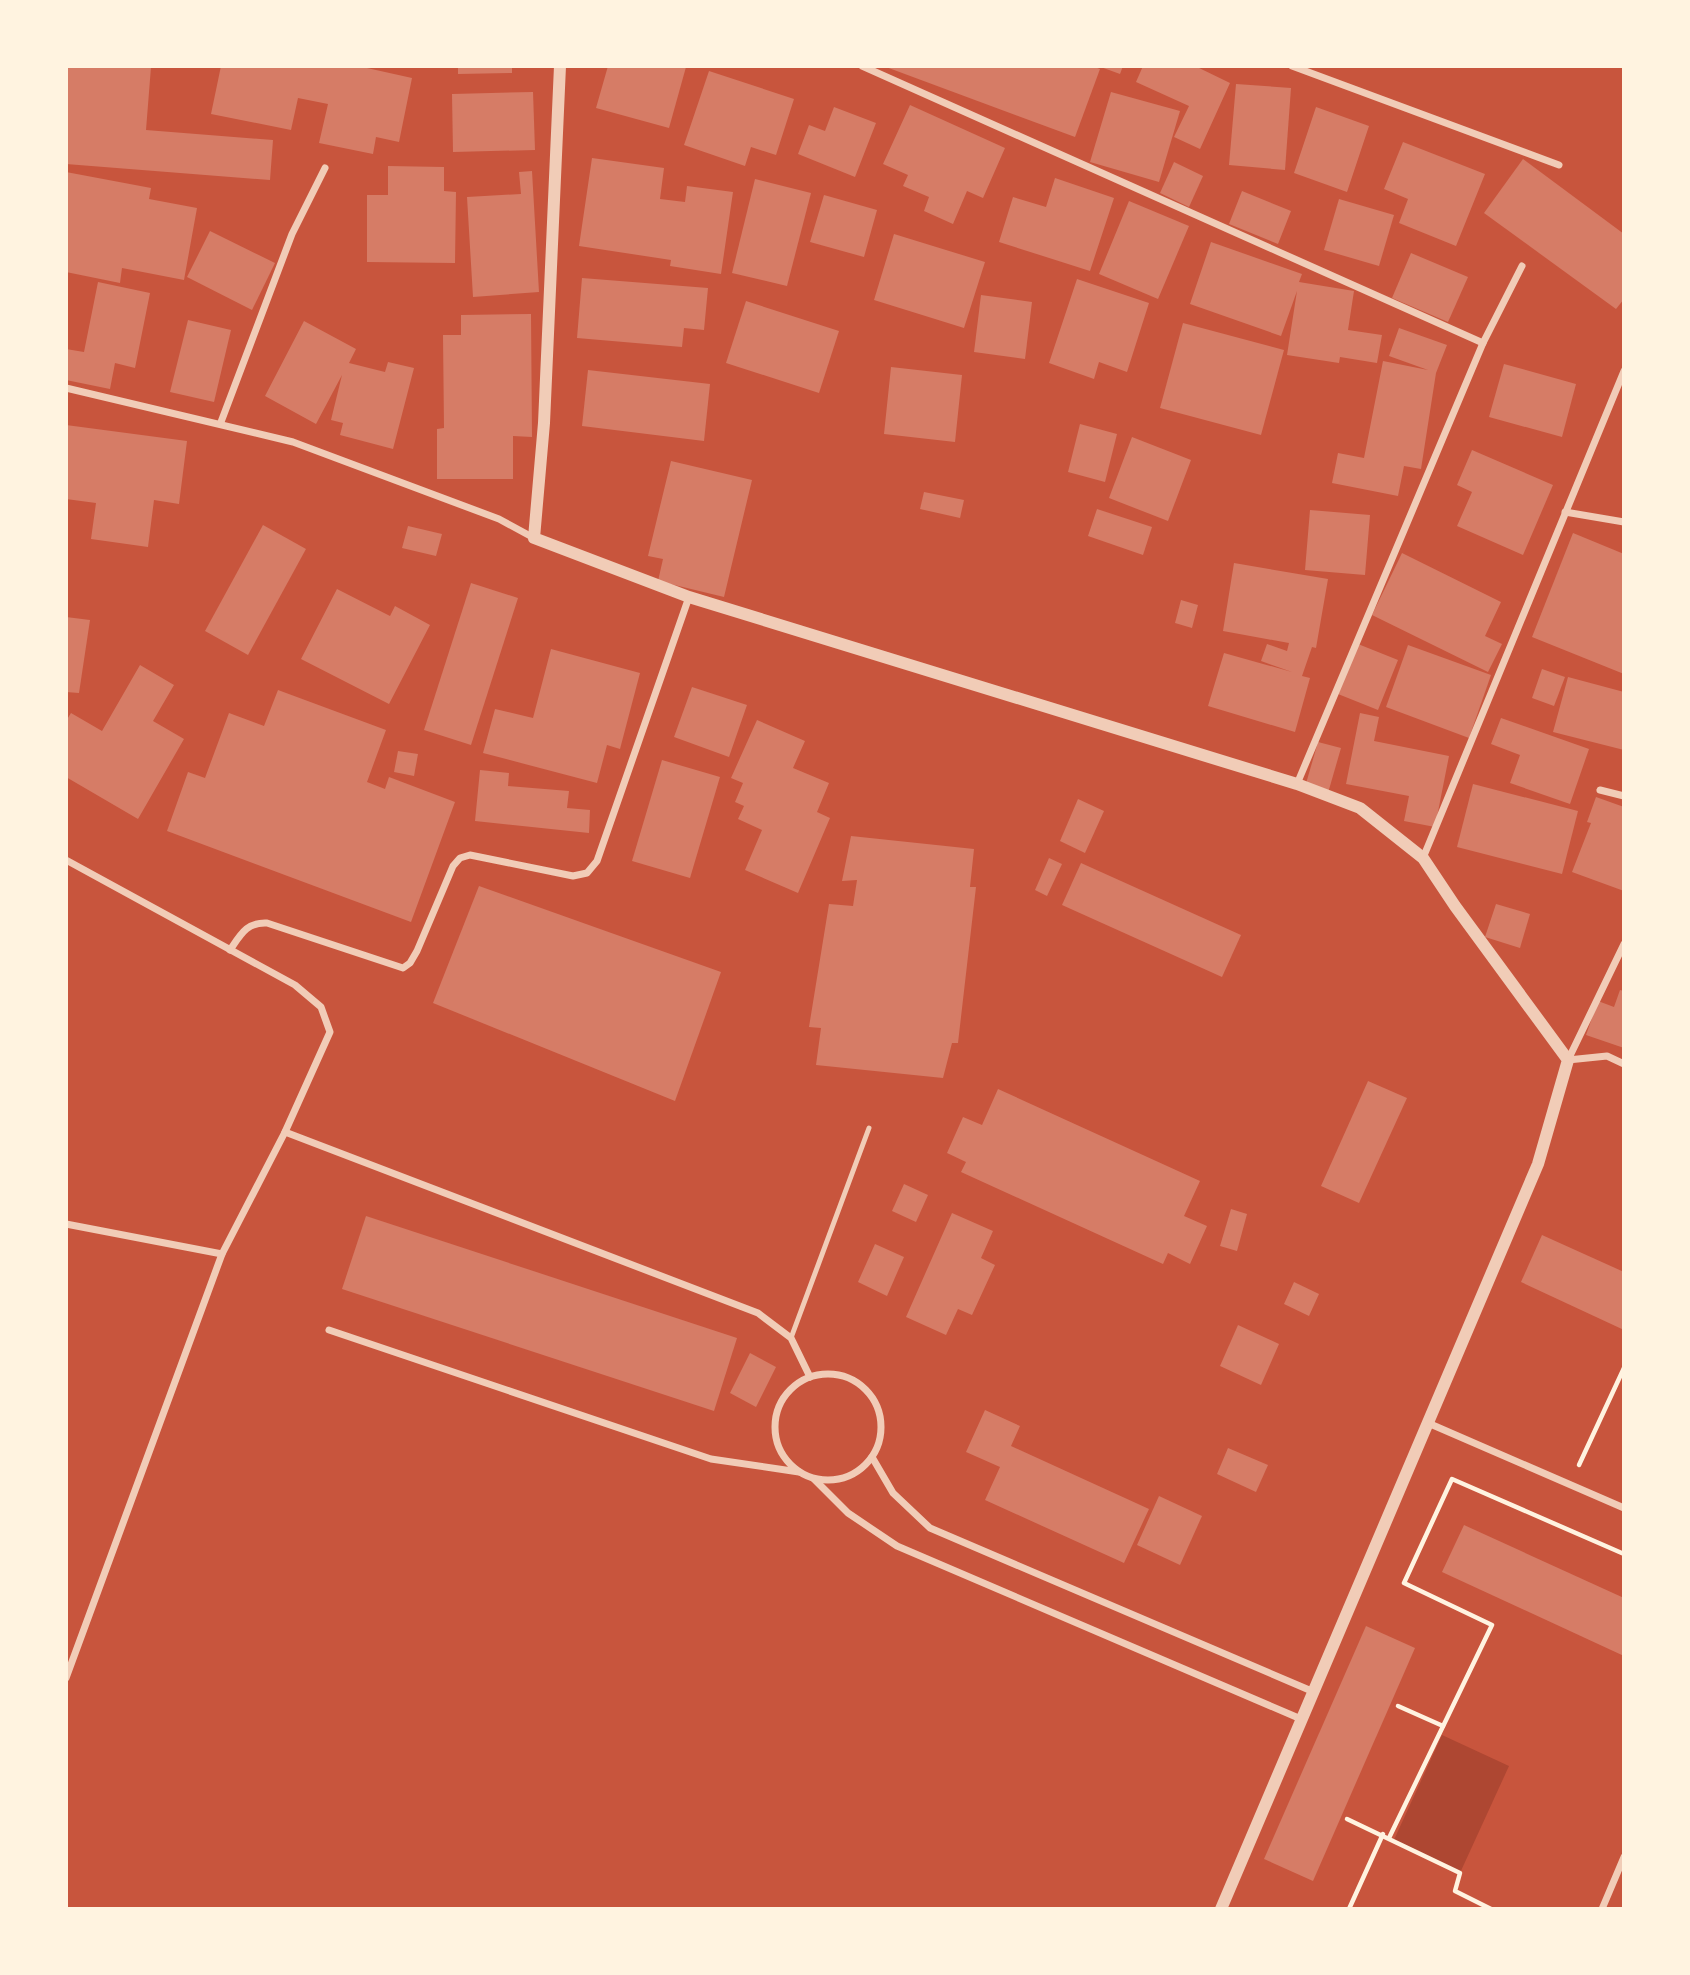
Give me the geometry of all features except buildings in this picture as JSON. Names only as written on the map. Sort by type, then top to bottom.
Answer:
[{"type":"street","points":[[534,538],[544,423],[560,66]]},
{"type":"street","points":[[862,66],[1483,343]]},
{"type":"street","points":[[1292,66],[1559,165]]},
{"type":"street","points":[[221,422],[292,234],[325,167]]},
{"type":"street","points":[[1297,784],[1483,343],[1522,266]]},
{"type":"street","points":[[1423,858],[1623,371]]},
{"type":"street","points":[[66,388],[221,422],[293,442],[499,519],[534,538],[689,597],[1297,784],[1360,808],[1423,858],[1568,1060]]},
{"type":"street","points":[[1565,512],[1623,522]]},
{"type":"street","points":[[230,950],[245,929],[254,922],[267,923],[403,968],[411,963],[453,866],[460,858],[470,855],[573,876],[587,873],[597,861],[689,597]]},
{"type":"street","points":[[1600,790],[1623,796]]},
{"type":"street","points":[[66,860],[295,985],[311,997],[326,1017],[330,1032],[285,1132],[222,1254],[66,1678]]},
{"type":"street","points":[[1222,1909],[1538,1164],[1568,1060],[1623,944]]},
{"type":"street","points":[[1568,1060],[1607,1056],[1623,1064]]},
{"type":"street","points":[[285,1132],[758,1313],[791,1338],[810,1377]]},
{"type":"street","points":[[67,1224],[222,1254]]},
{"type":"street","points":[[329,1330],[711,1459],[799,1472],[814,1479],[831,1481],[847,1477],[861,1469],[872,1457],[881,1425],[878,1409],[870,1394],[857,1383],[842,1376],[826,1374],[810,1377],[795,1385],[784,1398],[775,1430],[778,1446],[799,1472]]},
{"type":"street","points":[[1428,1423],[1623,1508]]},
{"type":"street","points":[[872,1457],[893,1493],[930,1528],[1314,1692]]},
{"type":"street","points":[[814,1479],[848,1513],[897,1546],[1301,1719]]},
{"type":"street","points":[[1602,1909],[1623,1857]]},
{"type":"lane","points":[[791,1338],[869,1128]]},
{"type":"path","points":[[1570,1485],[1623,1368]]},
{"type":"path","points":[[1389,1838],[1492,1625],[1405,1583],[1452,1479],[1623,1553]]},
{"type":"path","points":[[1398,1706],[1443,1726]]},
{"type":"path","points":[[1347,1819],[1461,1873],[1455,1891],[1491,1909]]},
{"type":"path","points":[[1349,1909],[1383,1834]]},
{"type":"shaded area","points":[[1442,1735],[1509,1766],[1460,1873],[1393,1842]]}]
